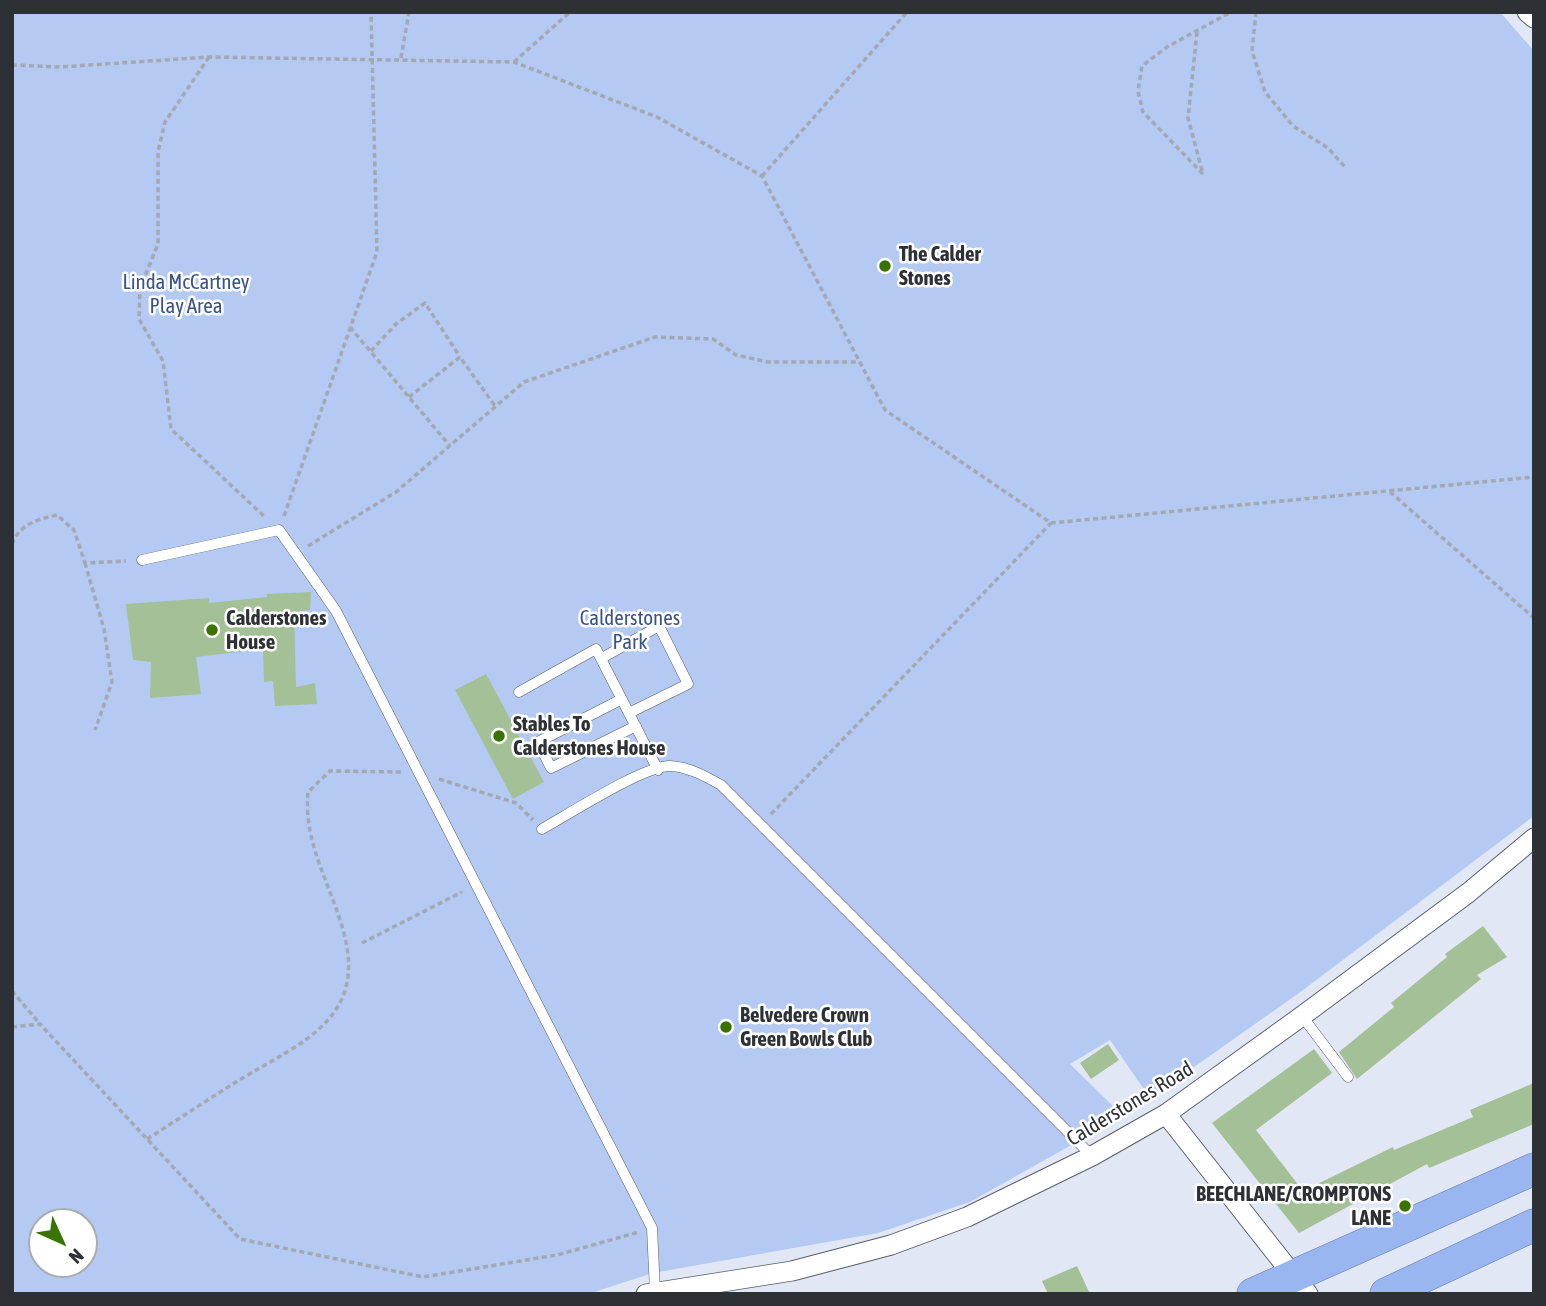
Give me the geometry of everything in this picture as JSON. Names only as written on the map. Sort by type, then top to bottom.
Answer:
[{"type":"highway","points":[[1253,1294],[1301,1285],[1534,1169]]},
{"type":"highway","points":[[1386,1294],[1534,1225]]},
{"type":"street","points":[[1527,12],[1534,18]]},
{"type":"street","name":"Calderstones Road","points":[[651,1292],[687,1289],[792,1271],[891,1245],[967,1217],[1092,1156],[1166,1114],[1468,893],[1534,838]]},
{"type":"street","points":[[1166,1114],[1301,1285]]},
{"type":"lane","points":[[142,560],[279,530],[336,611],[652,1228],[651,1292]]},
{"type":"lane","points":[[602,658],[659,626],[688,684],[629,713]]},
{"type":"lane","points":[[519,692],[596,649],[658,769]]},
{"type":"lane","points":[[622,698],[538,743],[551,768],[636,726]]},
{"type":"lane","points":[[542,829],[637,777],[668,766],[698,772],[721,785],[1092,1156]]},
{"type":"lane","points":[[1302,1016],[1348,1077]]},
{"type":"path","points":[[209,57],[165,122],[158,152],[158,244],[140,288],[139,319],[163,361],[170,429],[279,530],[377,251],[371,12]]},
{"type":"path","points":[[401,59],[409,12]]},
{"type":"path","points":[[514,62],[570,12]]},
{"type":"path","points":[[762,176],[907,12]]},
{"type":"path","points":[[1197,32],[1188,118],[1203,174],[1143,113],[1138,90],[1142,66],[1167,47],[1231,12]]},
{"type":"path","points":[[1256,12],[1252,51],[1265,92],[1293,126],[1328,148],[1345,167]]},
{"type":"path","points":[[12,65],[60,66],[209,57],[514,62],[657,117],[762,176],[885,410],[1051,523],[1534,477]]},
{"type":"path","points":[[371,351],[396,324],[425,303],[495,406]]},
{"type":"path","points":[[350,327],[450,446]]},
{"type":"path","points":[[296,554],[396,492],[524,382],[654,337],[713,339],[736,355],[768,362],[859,362]]},
{"type":"path","points":[[409,397],[460,357]]},
{"type":"path","points":[[1390,492],[1534,618]]},
{"type":"path","points":[[12,544],[15,537],[34,519],[58,515],[74,530],[104,629],[112,682],[95,730]]},
{"type":"path","points":[[760,825],[1051,523]]},
{"type":"path","points":[[85,563],[142,560]]},
{"type":"path","points":[[147,1139],[242,1079],[281,1059],[312,1035],[334,1013],[348,989],[344,932],[311,842],[306,817],[308,792],[331,771],[356,769],[419,773],[516,803],[542,829]]},
{"type":"path","points":[[362,943],[477,885]]},
{"type":"path","points":[[12,991],[240,1239],[423,1277],[557,1255],[652,1228]]},
{"type":"path","points":[[12,1027],[40,1024]]},
{"type":"green space","name":"Calderstones Park","points":[[12,12],[1500,12],[1534,51],[1534,816],[1299,993],[1150,1098],[1110,1040],[1070,1064],[1123,1116],[970,1202],[878,1233],[653,1273],[588,1294],[12,1294]]},
{"type":"building","name":"Calderstones House","points":[[311,592],[310,610],[294,612],[296,687],[315,683],[317,704],[275,706],[273,681],[264,682],[263,649],[196,657],[201,694],[150,698],[151,662],[133,660],[126,604],[209,598],[209,603],[267,597],[267,594]]},
{"type":"building","name":"Stables To Calderstones House","points":[[486,674],[544,782],[513,799],[455,690]]},
{"type":"building","points":[[1483,926],[1507,957],[1477,975],[1481,979],[1357,1079],[1339,1052],[1394,1007],[1391,1003],[1447,957],[1445,954]]},
{"type":"building","points":[[1108,1044],[1119,1060],[1091,1079],[1080,1063]]},
{"type":"building","points":[[1314,1049],[1332,1073],[1256,1130],[1303,1191],[1393,1147],[1394,1150],[1473,1117],[1470,1110],[1534,1083],[1534,1124],[1429,1168],[1427,1164],[1299,1233],[1212,1123]]},
{"type":"building","points":[[1077,1266],[1090,1294],[1048,1294],[1042,1281]]},
{"type":"place","name":"The Calder Stones","points":[[885,266]]},
{"type":"place","name":"Calderstones House","points":[[212,630]]},
{"type":"place","name":"Stables To Calderstones House","points":[[499,736]]},
{"type":"place","name":"Belvedere Crown Green Bowls Club","points":[[726,1027]]},
{"type":"place","name":"BEECHLANE/CROMPTONS LANE","points":[[1405,1206]]},
{"type":"park label","name":"Linda McCartney Play Area","points":[[186,294]]}]
